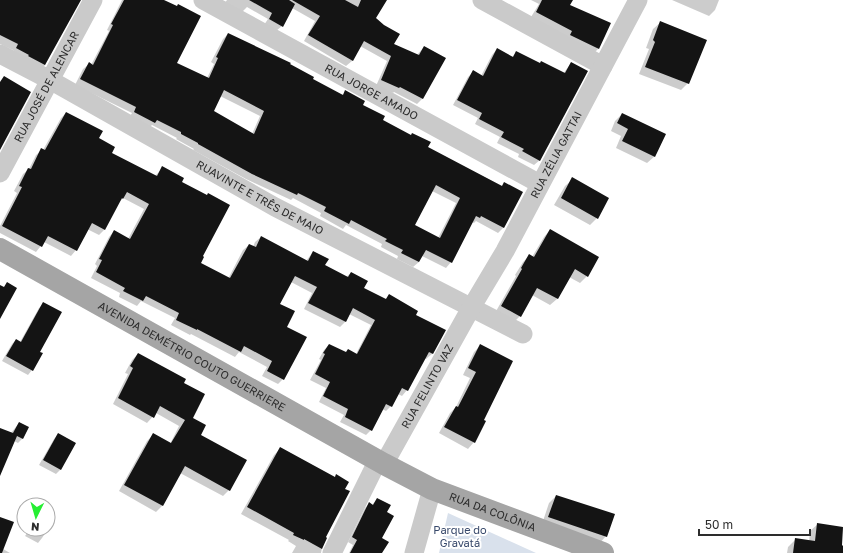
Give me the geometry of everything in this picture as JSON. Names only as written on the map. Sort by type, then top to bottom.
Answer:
[{"type":"main road","name":"AVENIDA DEMÉTRIO COUTO GUERRIERE","points":[[0,249],[381,462]]},
{"type":"main road","name":"RUA DA COLÔNIA","points":[[381,462],[432,489],[603,553]]},
{"type":"street","name":"RUA JOSÉ DE ALENCAR","points":[[0,173],[93,0]]},
{"type":"street","name":"RUA JORGE AMADO","points":[[203,0],[540,184]]},
{"type":"street","points":[[482,0],[603,66]]},
{"type":"street","name":"RUA ZÉLIA GATTAI","points":[[471,308],[504,251],[638,0]]},
{"type":"street","name":"RUAVINTE E TRÊS DE MAIO","points":[[0,54],[50,80],[275,207],[523,334]]},
{"type":"street","name":"RUA FELINTO VAZ","points":[[332,553],[381,462],[471,308]]},
{"type":"street","points":[[414,553],[432,489]]},
{"type":"green space","name":"Parque do Gravatá","points":[[448,513],[536,553],[439,553]]},
{"type":"building","points":[[0,0],[81,0],[45,65],[16,48],[18,44],[0,35]]},
{"type":"building","points":[[124,0],[164,0],[177,6],[178,4],[201,16],[177,63],[209,78],[218,58],[216,57],[228,33],[291,63],[290,64],[314,77],[313,79],[343,95],[345,90],[365,101],[363,105],[385,116],[383,120],[411,135],[412,133],[431,142],[428,147],[502,186],[504,182],[523,192],[504,228],[481,216],[480,218],[476,216],[452,263],[426,250],[419,262],[401,253],[403,250],[385,241],[387,239],[351,220],[349,224],[324,211],[326,207],[298,193],[297,195],[252,174],[181,134],[181,132],[157,120],[155,123],[134,112],[136,107],[80,79],[89,62],[93,65],[113,25],[111,24]],"holes":[[[224,90],[264,111],[254,134],[214,111]],[[436,185],[460,198],[440,238],[415,225]]]},
{"type":"building","points":[[249,0],[289,0],[295,4],[283,27],[269,19],[272,13]]},
{"type":"building","points":[[292,0],[345,0],[358,7],[361,0],[387,0],[376,18],[384,25],[400,34],[394,44],[419,55],[424,46],[446,58],[423,99],[400,87],[399,88],[381,80],[391,56],[364,41],[353,61],[308,35],[320,16]]},
{"type":"building","points":[[542,0],[573,0],[570,5],[611,23],[599,49],[570,35],[572,31],[536,12]]},
{"type":"building","points":[[660,21],[707,40],[689,84],[645,67],[655,42],[653,40]]},
{"type":"building","points":[[497,48],[513,57],[516,51],[565,73],[571,62],[588,71],[540,161],[522,151],[524,149],[501,137],[504,132],[479,119],[482,113],[457,100],[473,70],[483,76]]},
{"type":"building","points":[[4,76],[31,92],[0,150],[0,82]]},
{"type":"building","points":[[66,112],[103,131],[99,138],[115,147],[112,153],[157,176],[162,166],[184,178],[182,182],[207,195],[208,193],[230,205],[203,256],[204,257],[201,263],[230,278],[249,244],[256,247],[261,236],[308,261],[313,251],[329,259],[325,265],[348,277],[351,272],[368,281],[364,288],[386,299],[389,294],[418,311],[416,315],[446,330],[433,354],[429,352],[408,391],[402,388],[392,407],[386,404],[372,431],[345,417],[348,409],[323,396],[330,382],[315,374],[325,354],[323,353],[329,344],[346,352],[348,349],[357,354],[375,320],[353,308],[346,322],[308,303],[317,287],[295,276],[280,304],[295,311],[287,327],[307,337],[284,380],[267,371],[272,361],[244,346],[241,352],[197,329],[176,320],[179,313],[146,296],[143,301],[123,291],[125,288],[96,272],[102,260],[99,259],[114,230],[130,239],[149,204],[127,192],[123,199],[122,198],[105,230],[92,223],[77,251],[48,236],[42,247],[2,226],[22,187],[19,186],[28,168],[31,169],[41,148],[45,150]]},
{"type":"building","points":[[622,113],[666,134],[655,157],[622,141],[628,129],[617,123]]},
{"type":"building","points":[[572,177],[609,198],[598,219],[561,198]]},
{"type":"building","points":[[550,229],[599,257],[588,277],[575,269],[558,299],[537,288],[521,317],[501,306],[529,254],[534,257]]},
{"type":"building","points":[[7,282],[17,288],[0,319],[0,285],[4,287]]},
{"type":"building","points":[[43,302],[62,312],[40,352],[43,353],[33,371],[6,356],[16,339],[21,342]]},
{"type":"building","points":[[480,344],[513,361],[484,420],[486,421],[475,443],[444,427],[456,406],[458,407],[476,372],[468,368]]},
{"type":"building","points":[[138,353],[186,379],[184,383],[205,394],[193,418],[206,425],[201,435],[247,460],[230,491],[185,466],[163,506],[124,485],[153,433],[171,443],[185,420],[160,406],[154,418],[118,398],[133,368],[130,366]]},
{"type":"building","points":[[19,422],[29,427],[23,439],[17,436],[0,476],[0,428],[13,433]]},
{"type":"building","points":[[58,433],[76,443],[61,470],[43,460]]},
{"type":"building","points":[[280,447],[335,477],[336,474],[349,482],[345,489],[350,491],[326,537],[327,538],[322,549],[293,535],[294,533],[247,507]]},
{"type":"building","points":[[556,495],[615,514],[607,537],[548,517]]},
{"type":"building","points":[[377,498],[391,505],[387,512],[394,516],[382,538],[389,542],[382,553],[350,553],[357,540],[352,537],[369,502],[373,505]]},
{"type":"building","points":[[0,517],[14,522],[2,553],[0,553]]},
{"type":"building","points":[[817,523],[843,527],[843,553],[793,553],[795,538],[815,541]]}]
